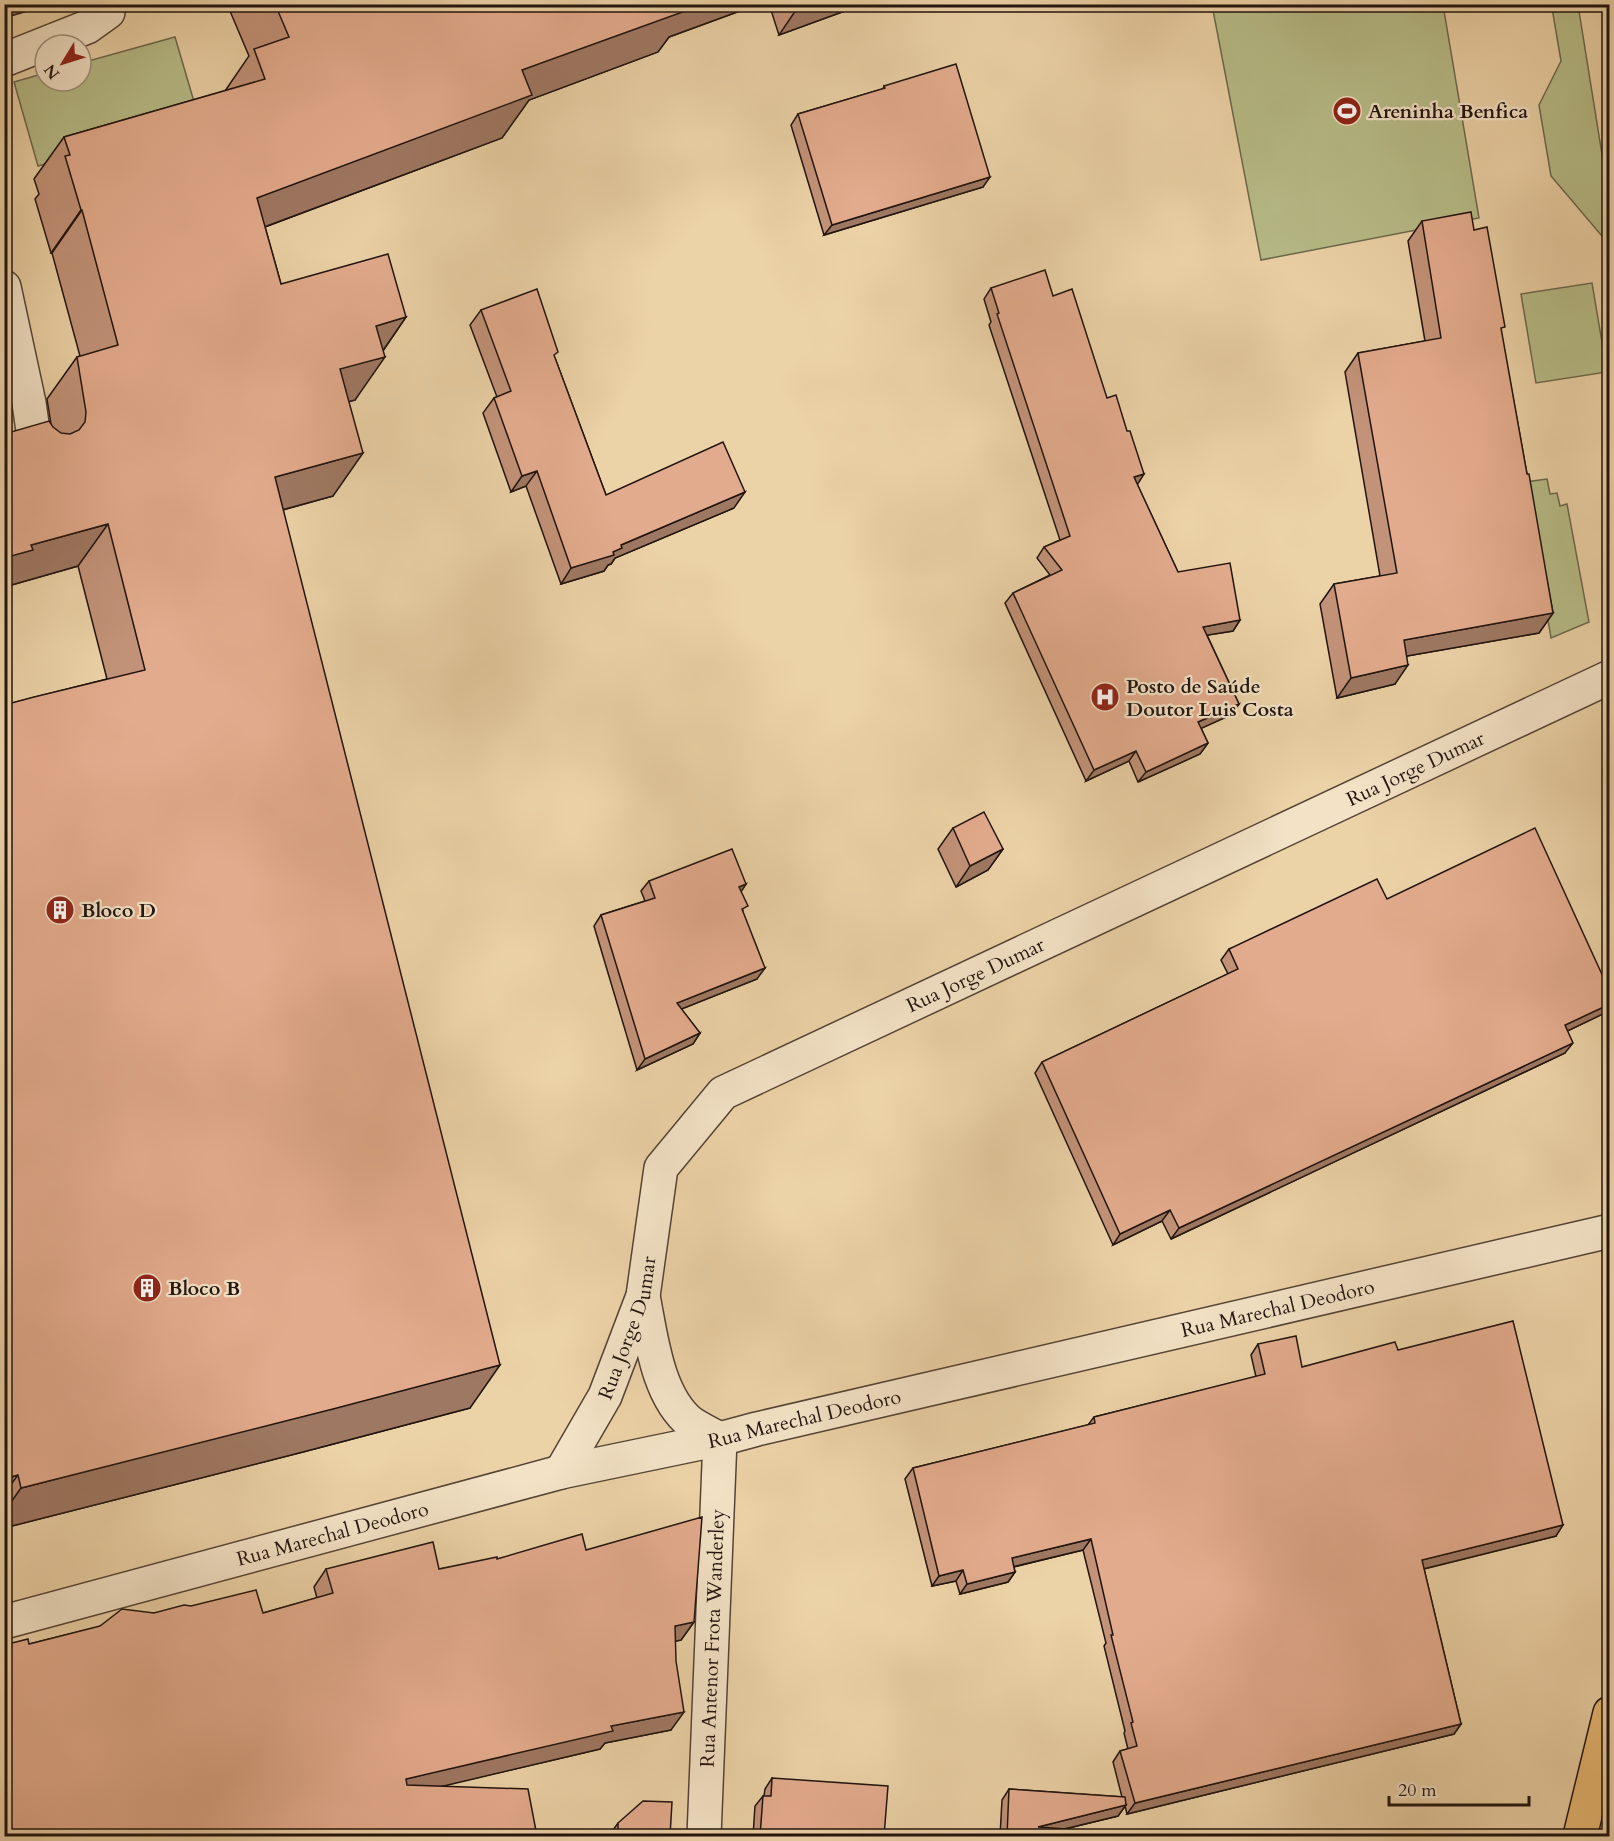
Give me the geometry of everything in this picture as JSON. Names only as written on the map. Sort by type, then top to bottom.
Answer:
[{"type":"main road","points":[[1580,1836],[1610,1713]]},
{"type":"street","points":[[4,60],[87,27],[108,12],[108,4]]},
{"type":"street","points":[[4,287],[29,403],[37,458]]},
{"type":"street","name":"Rua Jorge Dumar","points":[[561,1472],[605,1396],[643,1296],[662,1168],[723,1093],[1610,677]]},
{"type":"street","name":"Rua Marechal Deodoro","points":[[4,1622],[561,1472],[720,1439],[757,1428],[1610,1231]]},
{"type":"street","points":[[643,1296],[655,1355],[669,1396],[692,1424],[720,1439]]},
{"type":"street","name":"Rua Antenor Frota Wanderley","points":[[704,1836],[720,1439]]},
{"type":"green space","name":"Areninha Benfica","points":[[1212,5],[1443,5],[1479,218],[1261,260]]},
{"type":"green space","points":[[1549,5],[1578,5],[1609,198],[1609,242],[1551,176],[1539,105],[1561,61],[1552,8]]},
{"type":"green space","points":[[175,37],[200,122],[38,166],[14,82],[33,76],[33,93],[93,93],[93,60]]},
{"type":"green space","points":[[1592,283],[1607,372],[1536,383],[1521,294]]},
{"type":"green space","points":[[1547,479],[1550,494],[1557,493],[1560,506],[1567,504],[1589,622],[1551,638],[1525,482]]},
{"type":"building","points":[[275,4],[686,4],[688,10],[522,70],[532,95],[257,198],[281,284],[388,254],[406,317],[376,326],[385,357],[340,369],[363,453],[275,477],[500,1365],[21,1488],[18,1475],[4,1479],[4,705],[145,670],[108,524],[31,545],[33,550],[4,558],[4,434],[49,421],[61,433],[70,434],[79,430],[85,422],[86,412],[77,357],[118,345],[65,156],[70,155],[64,137],[265,79],[254,49],[289,37]]},
{"type":"building","points":[[956,64],[990,177],[832,225],[798,114]]},
{"type":"building","points":[[1471,212],[1474,230],[1487,227],[1505,327],[1501,328],[1553,613],[1404,640],[1408,665],[1351,678],[1334,584],[1397,573],[1358,353],[1441,338],[1422,221]]},
{"type":"building","points":[[1045,270],[1053,296],[1072,289],[1107,398],[1116,395],[1127,431],[1130,431],[1144,474],[1134,477],[1178,572],[1230,563],[1240,620],[1203,627],[1239,704],[1198,722],[1208,743],[1146,772],[1136,751],[1094,770],[1013,593],[1062,570],[1044,547],[1070,536],[997,314],[999,313],[991,288]]},
{"type":"building","points":[[537,289],[558,352],[554,355],[606,495],[723,442],[745,492],[621,545],[622,548],[613,552],[614,555],[571,568],[537,471],[522,476],[494,398],[511,391],[481,310]]},
{"type":"building","points":[[984,812],[1003,849],[970,866],[953,828]]},
{"type":"building","points":[[1535,828],[1610,992],[1610,1004],[1565,1025],[1573,1043],[1179,1228],[1170,1210],[1120,1234],[1042,1062],[1238,969],[1229,949],[1377,879],[1387,899]]},
{"type":"building","points":[[732,849],[746,884],[739,887],[748,906],[742,909],[765,968],[677,1003],[700,1033],[645,1059],[601,915],[655,898],[649,881]]},
{"type":"building","points":[[1513,1321],[1563,1525],[1422,1560],[1461,1724],[1135,1803],[1120,1751],[1137,1746],[1131,1723],[1133,1722],[1111,1635],[1113,1635],[1091,1539],[1012,1558],[1015,1572],[967,1584],[963,1570],[939,1576],[913,1468],[1095,1423],[1094,1417],[1265,1374],[1258,1344],[1296,1336],[1302,1367],[1395,1342],[1398,1350]]},
{"type":"building","points":[[702,1517],[694,1622],[675,1626],[676,1661],[684,1712],[611,1726],[613,1731],[406,1779],[407,1785],[528,1789],[537,1836],[4,1836],[4,1645],[28,1639],[29,1644],[100,1626],[122,1609],[154,1613],[256,1590],[263,1613],[333,1593],[326,1569],[433,1542],[439,1569],[497,1557],[497,1559],[582,1534],[586,1550]]},
{"type":"building","points":[[772,1778],[888,1786],[884,1836],[760,1836],[763,1796],[771,1796]]},
{"type":"building","points":[[1009,1789],[1125,1797],[1126,1805],[1038,1827],[1162,1836],[1007,1836]]},
{"type":"building","points":[[643,1801],[672,1802],[670,1836],[618,1836],[618,1823]]},
{"type":"place","name":"Areninha Benfica","points":[[1347,111]]},
{"type":"place","name":"Posto de Saúde Doutor Luis Costa","points":[[1105,697]]},
{"type":"place","name":"Bloco D","points":[[60,910]]},
{"type":"place","name":"Bloco B","points":[[147,1288]]}]
